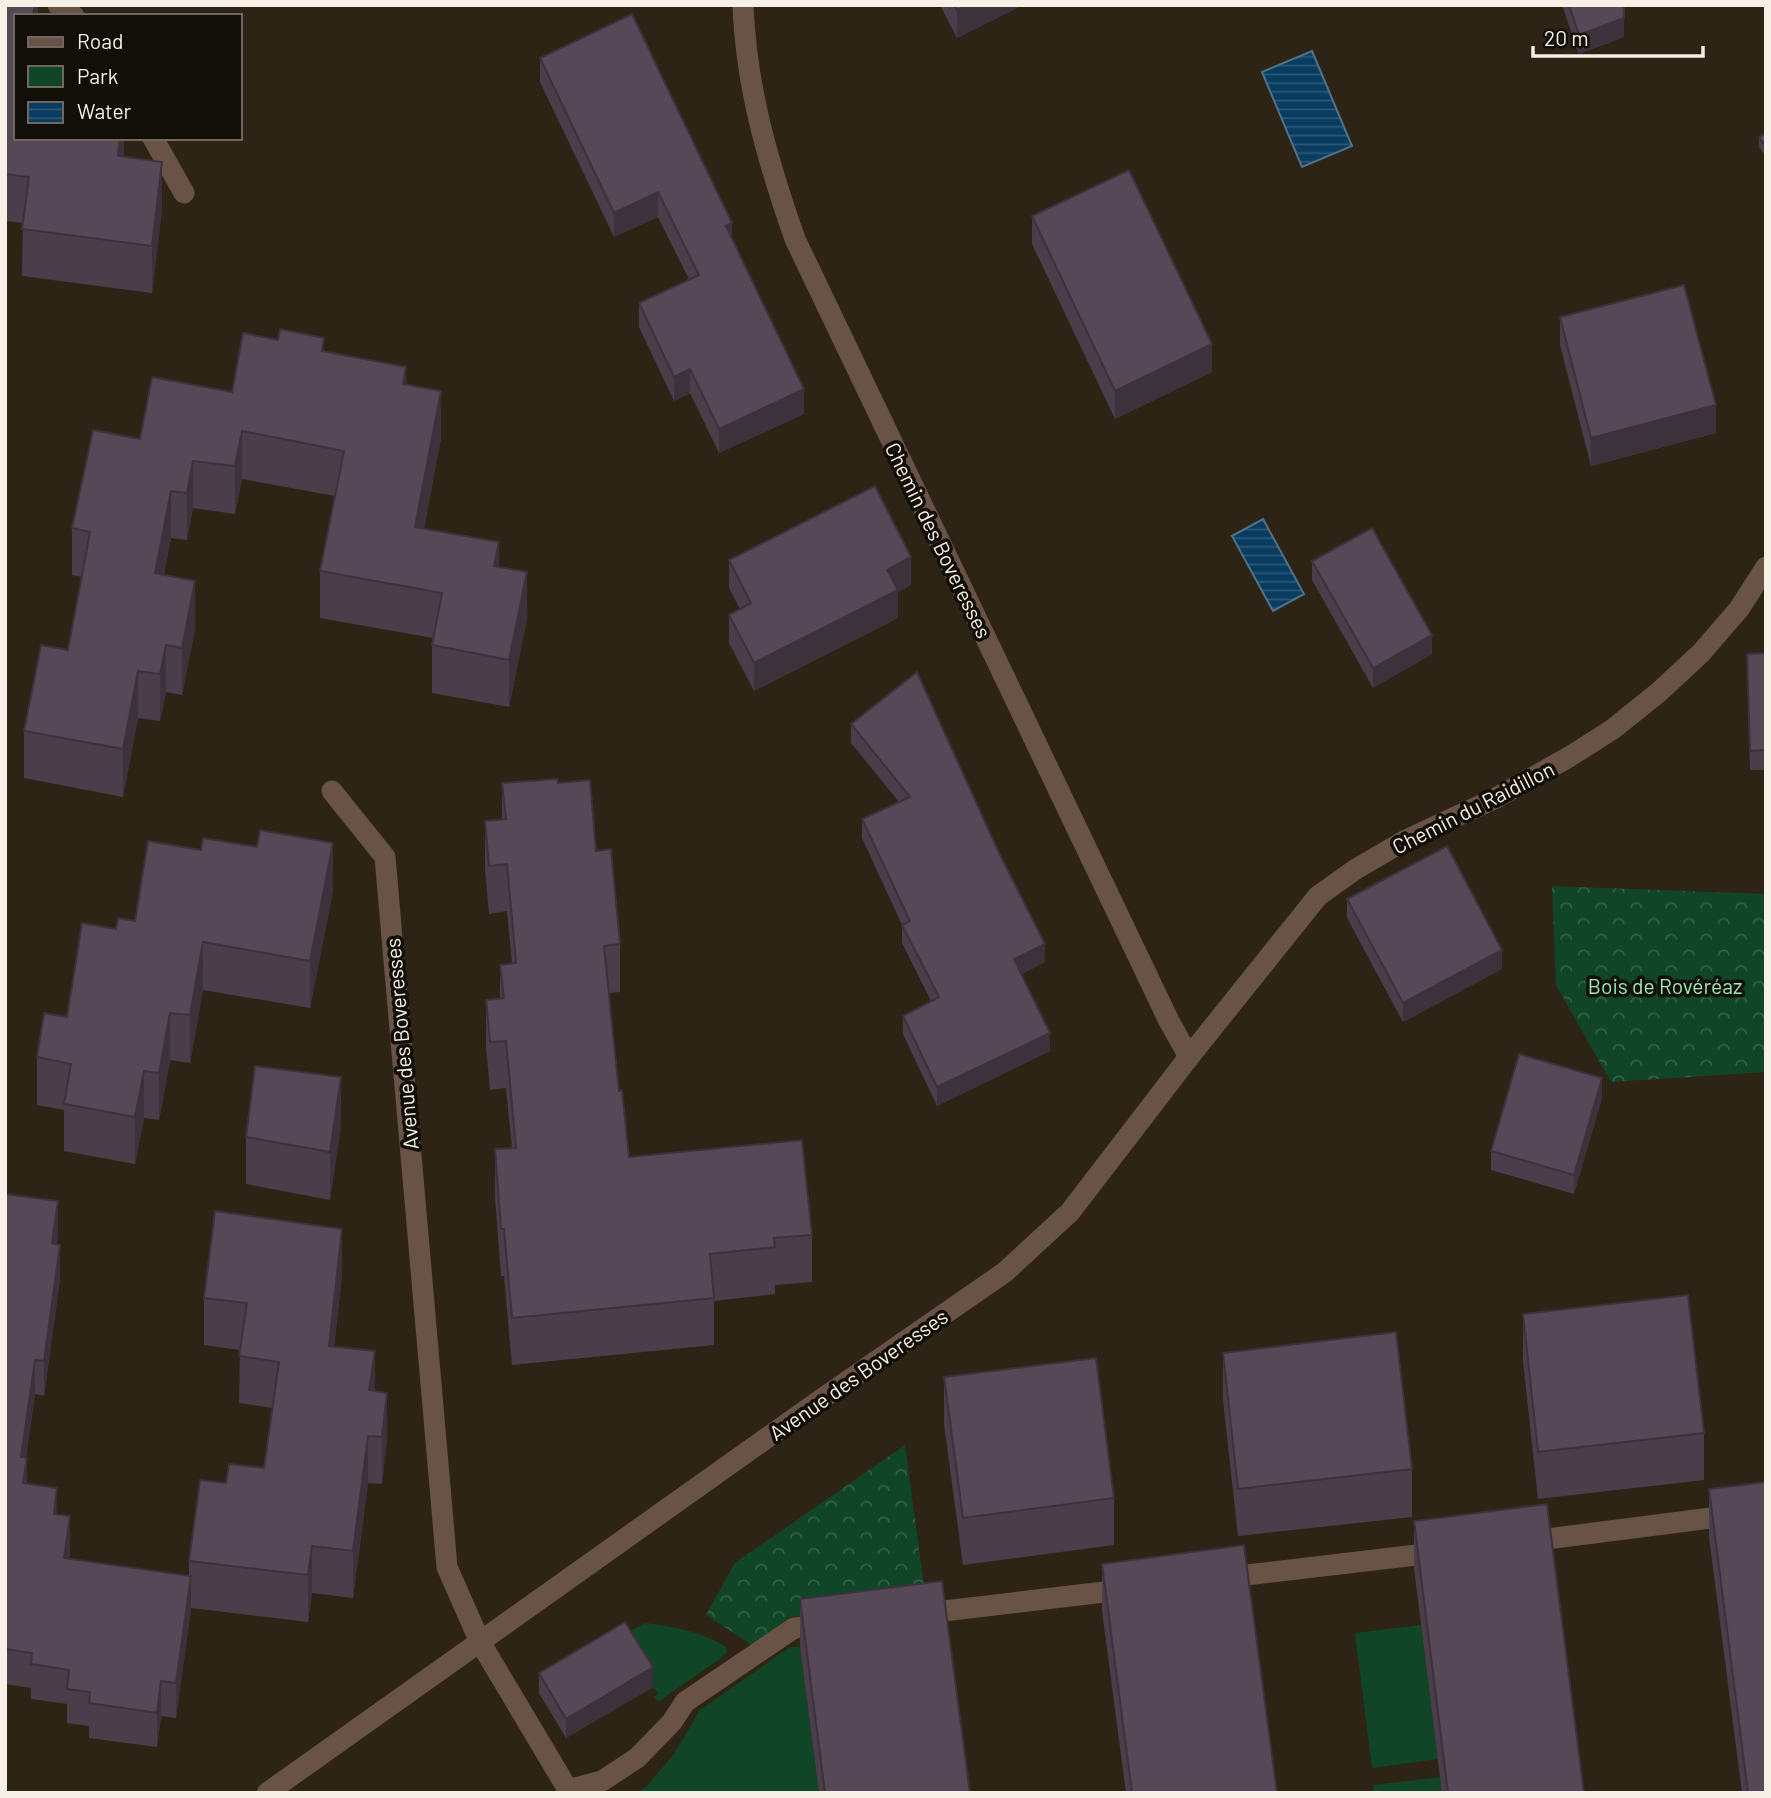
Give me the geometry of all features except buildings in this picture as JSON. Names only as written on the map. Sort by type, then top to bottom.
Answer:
[{"type":"street","name":"Chemin des Boveresses","points":[[743,5],[745,45],[756,109],[767,156],[795,239],[1169,1021],[1189,1057]]},
{"type":"street","points":[[153,140],[184,193]]},
{"type":"street","name":"Chemin du Raidillon","points":[[1189,1057],[1318,896],[1356,869],[1404,841],[1496,798],[1613,729],[1701,653],[1739,609],[1766,567]]},
{"type":"street","name":"Avenue des Boveresses","points":[[332,791],[385,857],[447,1567],[480,1643],[569,1791]]},
{"type":"street","name":"Avenue des Boveresses","points":[[267,1793],[1005,1272],[1070,1212],[1189,1057]]},
{"type":"street","points":[[1503,1544],[1766,1511]]},
{"type":"street","points":[[1205,1580],[1462,1549]]},
{"type":"street","points":[[896,1617],[1150,1587]]},
{"type":"street","points":[[569,1791],[602,1781],[637,1758],[672,1722],[685,1702],[794,1628],[844,1623]]},
{"type":"green space","name":"Bois de Rovéréaz","points":[[1552,886],[1766,894],[1766,1072],[1611,1082],[1556,985]]},
{"type":"green space","points":[[905,1445],[926,1601],[790,1617],[752,1645],[706,1615],[735,1563]]},
{"type":"green space","points":[[646,1623],[697,1633],[726,1647],[727,1652],[658,1702],[654,1697],[658,1693],[628,1632]]},
{"type":"green space","points":[[1421,1625],[1438,1759],[1372,1768],[1355,1633]]},
{"type":"green space","points":[[790,1647],[800,1647],[819,1793],[636,1793],[647,1786],[674,1754],[700,1710]]},
{"type":"green space","points":[[1441,1777],[1443,1793],[1374,1793],[1373,1785]]},
{"type":"water","points":[[1312,51],[1352,146],[1302,167],[1262,72]]},
{"type":"water","points":[[1263,519],[1304,594],[1273,611],[1232,536]]}]
